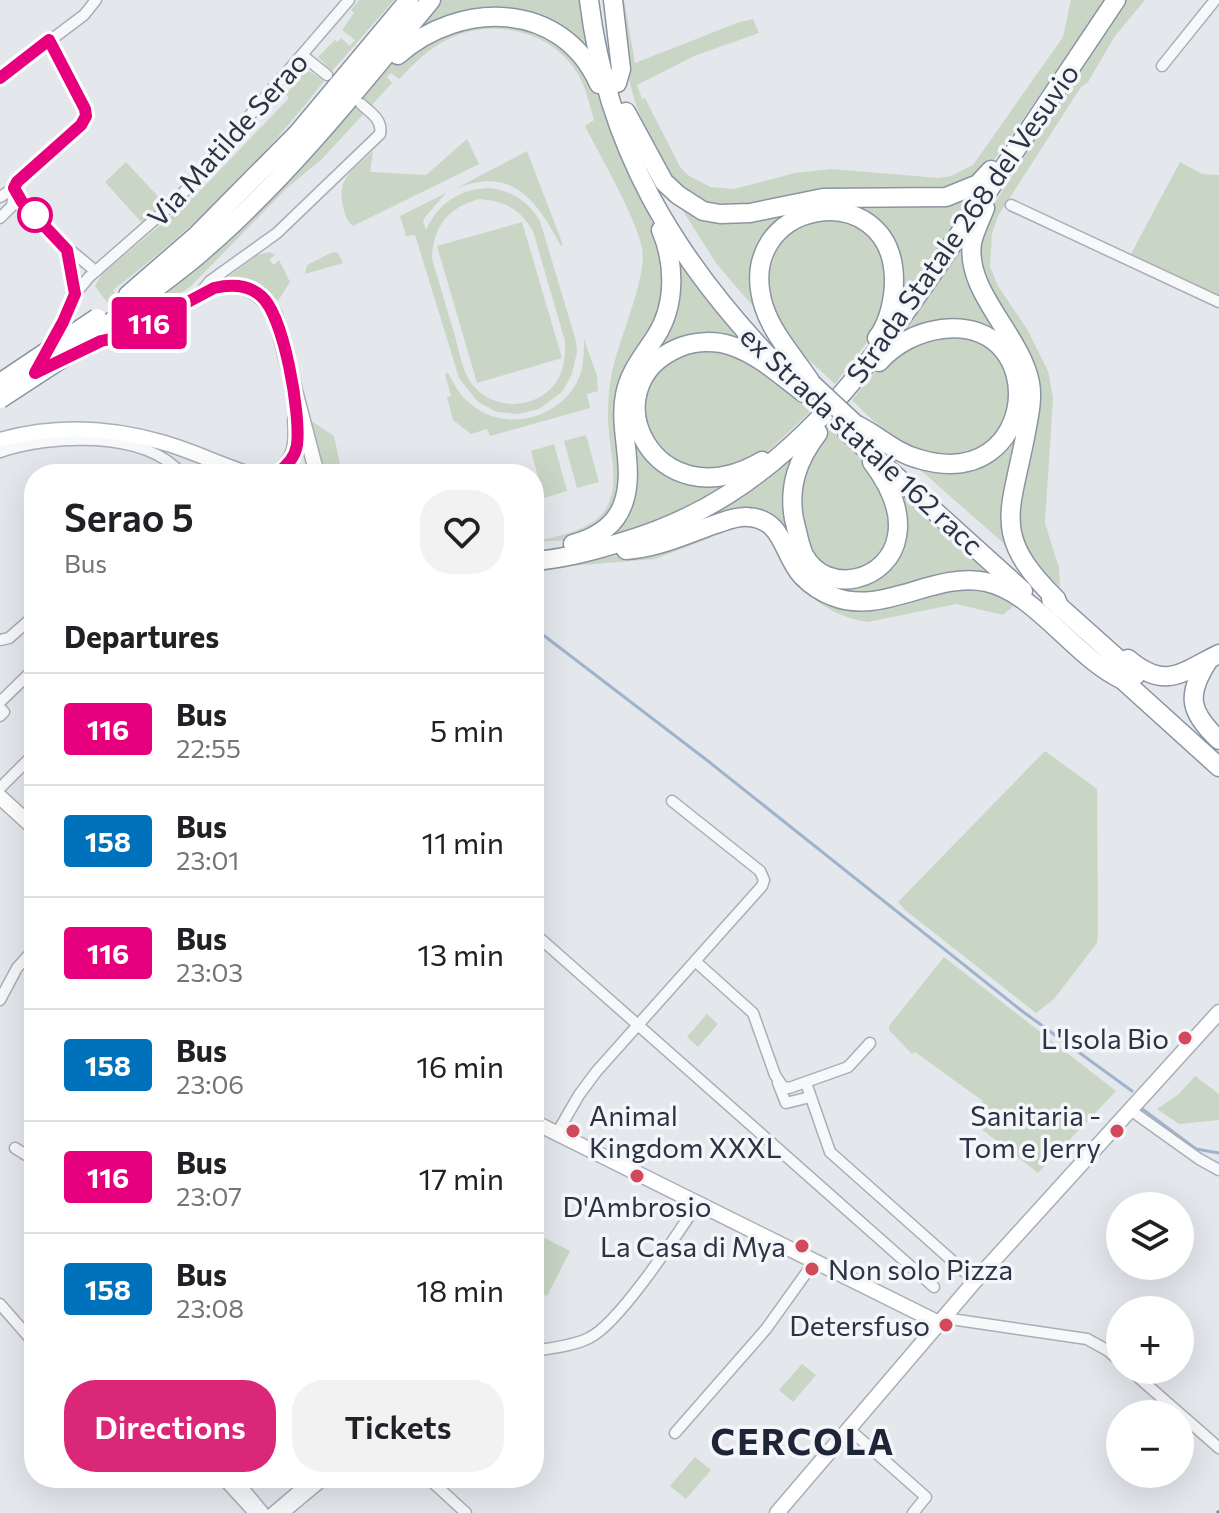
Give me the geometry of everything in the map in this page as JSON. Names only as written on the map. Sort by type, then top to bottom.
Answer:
[{"type":"highway","points":[[298,133],[399,0]]},
{"type":"highway","points":[[0,397],[81,346],[196,236],[298,133],[409,0]]},
{"type":"highway","points":[[359,98],[431,0]]},
{"type":"highway","name":"ex Strada statale 162 racc","points":[[589,0],[606,86],[638,176],[668,229],[713,293],[760,347],[851,428],[1014,589],[1103,670],[1123,680],[1219,767]]},
{"type":"highway","name":"ex Strada statale 162 racc","points":[[600,0],[617,83],[655,182],[690,242],[744,313],[808,388]]},
{"type":"highway","points":[[613,0],[621,69],[617,83]]},
{"type":"highway","name":"Strada Statale 268 del Vesuvio","points":[[544,560],[559,559],[665,528],[714,504],[759,475],[818,420],[845,391],[904,314],[1116,0]]},
{"type":"highway","points":[[0,383],[206,248],[425,32],[452,20],[478,13],[501,12],[550,27],[577,50],[594,73],[626,145]]},
{"type":"highway","points":[[626,112],[664,182],[678,195],[703,211],[737,214],[823,198],[933,199],[965,192],[988,174],[1051,96]]},
{"type":"highway","points":[[1035,121],[984,210],[972,241],[972,260],[979,282],[1025,366],[1032,394],[1010,506],[1013,541],[1021,560],[1062,609],[1073,614],[1139,668],[1157,676],[1183,674],[1214,656]]},
{"type":"highway","points":[[544,549],[571,545],[596,535],[613,522],[624,503],[628,479],[625,396],[631,376],[666,313],[672,274],[665,240],[642,192],[638,176]]},
{"type":"highway","points":[[808,388],[773,330],[764,306],[760,270],[766,247],[773,236],[795,218],[827,210],[845,212],[861,218],[878,232],[892,257],[894,292],[882,332],[855,368],[828,421],[806,449],[798,465],[792,506],[804,555],[814,567],[828,576],[843,580],[859,579],[874,572],[892,551],[898,535],[892,498],[851,428]]},
{"type":"highway","points":[[845,391],[901,343],[919,334],[958,328],[978,332],[997,344],[1009,358],[1020,388],[1019,407],[1013,426],[1003,442],[970,462],[951,464],[917,459],[851,428]]},
{"type":"highway","points":[[808,388],[730,345],[708,342],[687,344],[671,351],[653,366],[638,391],[636,409],[645,442],[655,457],[681,474],[702,478],[723,477],[747,469],[761,462],[792,435],[818,420]]},
{"type":"highway","name":"ex Strada statale 162 racc","points":[[851,428],[1062,609],[1219,750]]},
{"type":"highway","points":[[559,559],[653,547],[745,516],[764,520],[776,529],[802,575],[818,589],[849,601],[888,597],[949,581],[989,582],[1014,589]]},
{"type":"highway","name":"Strada Statale 268 del Vesuvio","points":[[544,551],[591,550]]},
{"type":"highway","points":[[1214,656],[1196,679],[1193,700],[1198,717],[1219,740]]},
{"type":"street","points":[[0,78],[90,10],[96,0]]},
{"type":"street","name":"Via Matilde Serao","points":[[35,373],[75,294],[97,270],[177,200],[349,0]]},
{"type":"street","points":[[1162,66],[1215,0]]},
{"type":"street","points":[[0,218],[12,206],[17,182],[81,125],[86,116],[81,97],[49,40]]},
{"type":"street","points":[[302,55],[327,75]]},
{"type":"street","points":[[199,295],[210,281],[277,233],[380,134],[378,119],[359,98]]},
{"type":"street","points":[[0,197],[14,188]]},
{"type":"street","points":[[14,188],[22,202],[67,250],[97,270]]},
{"type":"street","points":[[1011,205],[1219,302]]},
{"type":"street","points":[[67,250],[75,294]]},
{"type":"street","points":[[0,397],[35,373],[101,341],[124,336],[199,295],[229,286],[250,288],[259,294],[275,315],[314,464]]},
{"type":"street","points":[[286,464],[297,445],[293,388]]},
{"type":"street","points":[[0,440],[64,428],[161,442],[222,464]]},
{"type":"street","points":[[137,437],[198,464]]},
{"type":"street","points":[[0,452],[39,441],[87,440],[135,448],[160,456],[170,464]]},
{"type":"street","points":[[0,640],[9,638],[24,625]]},
{"type":"street","points":[[0,716],[4,712],[0,705],[24,680]]},
{"type":"street","points":[[0,788],[24,764]]},
{"type":"street","points":[[0,797],[24,819]]},
{"type":"street","points":[[557,1133],[587,1084],[762,886],[764,880],[760,871],[672,801]]},
{"type":"street","points":[[544,942],[934,1287]]},
{"type":"street","points":[[0,1000],[24,960]]},
{"type":"street","points":[[695,961],[753,1013],[786,1103],[810,1097]]},
{"type":"street","points":[[777,1513],[975,1281],[1219,1012]]},
{"type":"street","points":[[778,1083],[789,1088],[848,1067],[870,1043]]},
{"type":"street","points":[[806,1083],[830,1152],[975,1281]]},
{"type":"street","points":[[1129,1109],[1219,1170]]},
{"type":"street","points":[[544,1127],[814,1262],[942,1320],[1087,1339],[1106,1349]]},
{"type":"street","points":[[15,1148],[24,1154]]},
{"type":"street","points":[[544,1349],[588,1338],[599,1331],[634,1293],[698,1203]]},
{"type":"street","points":[[675,1433],[766,1329],[814,1262]]},
{"type":"street","points":[[0,1304],[24,1332]]},
{"type":"street","points":[[1146,1384],[1219,1448]]},
{"type":"street","points":[[849,1429],[926,1497],[913,1513]]},
{"type":"street","points":[[231,1488],[254,1513]]},
{"type":"street","points":[[243,1488],[264,1513]]},
{"type":"street","points":[[272,1513],[301,1488]]},
{"type":"street","points":[[284,1513],[314,1488]]},
{"type":"street","points":[[439,1488],[466,1513]]},
{"type":"green space","points":[[359,0],[394,0],[332,71],[318,57],[335,40],[338,42],[341,38],[350,46],[355,40],[342,30]]},
{"type":"green space","points":[[441,0],[582,0],[593,62],[576,42],[557,27],[515,11],[469,12],[421,26]]},
{"type":"green space","points":[[617,0],[624,0],[635,63],[753,19],[759,33],[694,56],[637,85],[680,167],[710,187],[734,189],[795,173],[831,169],[939,178],[951,176],[973,165],[1063,37],[1071,0],[1106,0],[985,173],[954,188],[738,208],[702,203],[668,176],[656,155],[635,102],[622,53]]},
{"type":"green space","points":[[1126,0],[1145,0],[1115,36],[1088,82],[1081,87],[998,216],[992,234],[990,267],[1048,371],[1053,398],[1045,523],[1059,568],[1060,587],[1037,568],[1026,552],[1017,515],[1039,403],[982,272],[979,244],[988,213]]},
{"type":"green space","points":[[455,20],[549,31],[595,85],[630,177],[660,238],[665,289],[621,489],[607,520],[572,540],[544,541],[591,523],[610,501],[613,462],[608,421],[610,384],[643,262],[642,248],[625,203],[585,126],[594,120],[581,80],[562,54],[547,43],[512,30],[475,30],[435,47],[399,79],[391,73],[387,77],[392,83],[322,159],[287,188],[190,287],[126,328],[95,286],[102,274],[196,195],[289,98],[286,95],[306,69],[324,81],[277,138],[226,192],[171,243],[113,290],[133,317],[186,273],[322,146],[394,62]]},
{"type":"green space","points":[[467,139],[479,164],[353,226],[348,221],[342,199],[344,183],[352,170],[373,151],[370,172],[426,175]]},
{"type":"green space","points":[[527,151],[561,246],[542,215],[521,192],[494,181],[457,188]]},
{"type":"green space","points":[[126,162],[164,203],[142,223],[105,182]]},
{"type":"green space","points":[[1180,162],[1202,174],[1219,175],[1219,296],[1131,254]]},
{"type":"green space","points":[[477,189],[496,189],[511,194],[524,202],[540,221],[576,341],[572,374],[562,392],[539,409],[518,414],[497,412],[478,402],[459,378],[415,235],[406,236],[400,216],[446,193],[425,217],[426,230],[443,205]],"holes":[[[488,200],[504,204],[517,212],[533,231],[565,341],[565,357],[559,378],[543,395],[524,403],[495,401],[471,383],[463,366],[432,259],[435,237],[444,220],[468,203]]]},
{"type":"green space","points":[[975,193],[896,312],[902,278],[897,254],[882,234],[857,212],[770,230],[762,317],[716,263],[676,200],[758,216]]},
{"type":"green space","points":[[831,216],[865,228],[889,266],[880,325],[835,384],[786,339],[764,287],[781,236]]},
{"type":"green space","points":[[522,222],[562,358],[477,383],[437,246]]},
{"type":"green space","points":[[969,231],[975,280],[1014,349],[1027,383],[1026,423],[1010,503],[1010,549],[908,459],[939,468],[967,466],[992,454],[1012,436],[1024,413],[1026,387],[1018,362],[992,334],[970,324],[951,321],[900,335]]},
{"type":"green space","points":[[674,249],[749,345],[671,345],[632,422],[692,483],[713,485],[742,477],[657,523],[601,540],[615,528],[628,422],[657,345]]},
{"type":"green space","points":[[270,252],[275,255],[269,260],[274,265],[279,260],[290,282],[278,301],[254,281],[228,277],[257,255]]},
{"type":"green space","points":[[333,252],[338,253],[343,263],[305,274],[307,265]]},
{"type":"green space","points":[[941,334],[989,344],[1012,374],[1006,427],[971,455],[926,455],[889,436],[852,400],[883,362],[896,352]]},
{"type":"green space","points":[[584,339],[597,376],[598,391],[587,394],[590,408],[490,436],[487,429],[471,434],[453,420],[445,374],[448,373],[462,396],[478,410],[493,416],[525,419],[555,407],[567,396],[581,372]]},
{"type":"green space","points":[[708,346],[765,368],[810,412],[763,456],[723,472],[679,468],[645,428],[645,392],[665,361]]},
{"type":"green space","points":[[310,420],[334,436],[340,464],[321,464]]},
{"type":"green space","points":[[827,426],[863,460],[876,477],[886,497],[892,527],[881,559],[850,573],[823,566],[809,551],[797,497],[812,447]]},
{"type":"green space","points":[[586,435],[599,482],[577,488],[564,441]]},
{"type":"green space","points":[[554,444],[567,491],[544,498],[544,464],[535,464],[531,451]]},
{"type":"green space","points":[[799,449],[790,520],[826,578],[892,562],[891,479],[998,576],[960,572],[865,596],[825,586],[775,520],[681,529],[743,492]]},
{"type":"green space","points":[[747,523],[714,532],[710,538],[655,559],[544,568],[610,557]]},
{"type":"green space","points":[[790,574],[834,602],[965,583],[1019,601],[1003,615],[956,604],[868,622],[824,606]]},
{"type":"green space","points":[[1045,751],[1097,789],[1098,932],[1097,943],[1054,999],[1036,1013],[898,902]]},
{"type":"green space","points":[[944,957],[1116,1091],[1038,1173],[970,1120],[983,1101],[915,1052],[912,1054],[889,1030],[889,1026]]},
{"type":"green space","points":[[707,1014],[718,1024],[698,1047],[687,1037]]},
{"type":"green space","points":[[1195,1076],[1219,1094],[1219,1120],[1179,1124],[1157,1109],[1179,1094]]},
{"type":"green space","points":[[544,1240],[570,1251],[547,1296],[544,1295]]},
{"type":"green space","points":[[802,1364],[816,1375],[793,1402],[779,1390]]},
{"type":"green space","points":[[695,1457],[711,1470],[686,1499],[670,1486]]},
{"type":"waterway","points":[[544,636],[708,761],[1022,1011],[1132,1091]]},
{"type":"waterway","points":[[1141,1108],[1196,1149],[1219,1153]]},
{"type":"bus line","name":"116","points":[[0,78],[49,40],[81,97],[86,116],[81,125],[14,188],[22,202],[67,250],[75,294],[35,373],[101,341],[124,336],[214,288],[250,288],[268,303],[275,315],[293,388],[297,445],[288,464]]},
{"type":"place","name":"L'Isola Bio","points":[[1185,1038]]},
{"type":"place","name":"Animal Kingdom XXXL","points":[[573,1131]]},
{"type":"place","name":"Sanitaria - Tom e Jerry","points":[[1117,1131]]},
{"type":"place","name":"D'Ambrosio","points":[[637,1176]]},
{"type":"place","name":"La Casa di Mya","points":[[802,1246]]},
{"type":"place","name":"Non solo Pizza","points":[[812,1269]]},
{"type":"place","name":"Detersfuso","points":[[946,1325]]},
{"type":"district","name":"CERCOLA","points":[[803,1440]]}]
